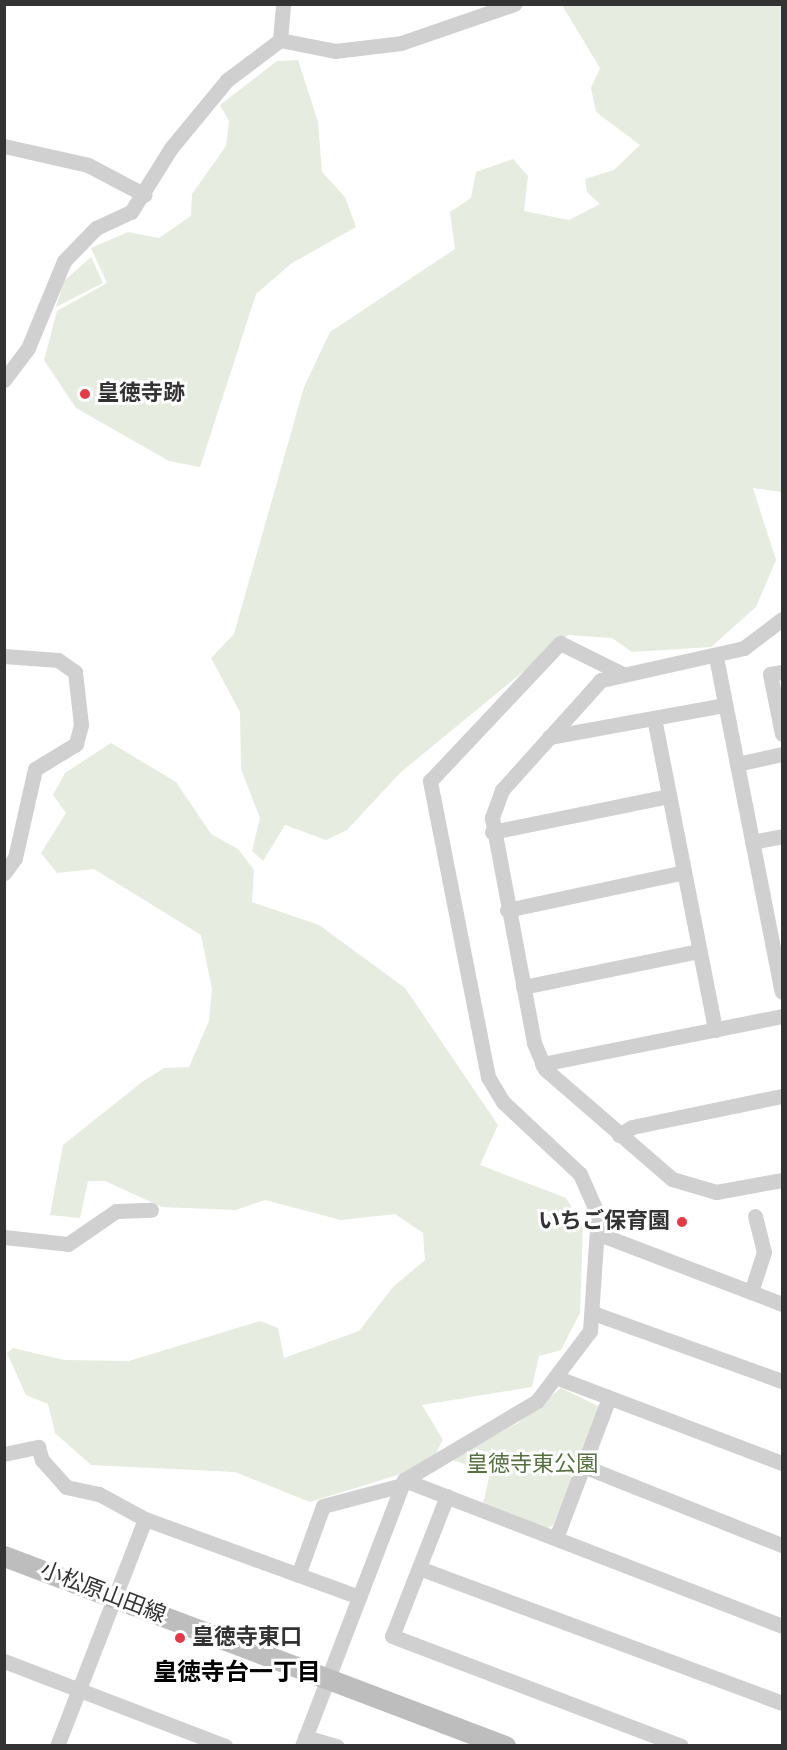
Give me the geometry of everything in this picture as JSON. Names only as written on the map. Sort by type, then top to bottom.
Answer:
[{"type":"street","points":[[280,40],[283,4]]},
{"type":"street","points":[[4,380],[28,348],[64,261],[88,234],[132,212],[145,195],[171,148],[226,80],[280,40],[335,51],[402,43],[514,4]]},
{"type":"street","points":[[4,146],[88,165],[145,195]]},
{"type":"street","points":[[783,620],[753,643],[716,657],[623,674],[594,686],[502,790],[494,804],[492,832],[523,987],[542,1064],[619,1135],[685,1185],[716,1192],[783,1180]]},
{"type":"street","points":[[298,1575],[323,1506],[403,1483],[509,1421],[558,1378],[586,1343],[593,1313],[599,1234],[595,1206],[580,1174],[503,1102],[488,1077],[429,781],[560,643],[623,674]]},
{"type":"street","points":[[4,656],[57,660],[75,672],[81,724],[76,744],[35,769],[15,858],[4,873]]},
{"type":"street","points":[[716,657],[752,842],[776,924],[783,992]]},
{"type":"street","points":[[783,672],[770,674],[783,734]]},
{"type":"street","points":[[549,737],[725,705]]},
{"type":"street","points":[[654,718],[715,1030]]},
{"type":"street","points":[[737,764],[783,754]]},
{"type":"street","points":[[492,832],[669,796]]},
{"type":"street","points":[[752,842],[783,836]]},
{"type":"street","points":[[507,910],[684,872]]},
{"type":"street","points":[[523,987],[699,951]]},
{"type":"street","points":[[542,1064],[783,1016]]},
{"type":"street","points":[[619,1135],[633,1127],[783,1096]]},
{"type":"street","points":[[4,1236],[68,1244],[116,1211],[151,1209]]},
{"type":"street","points":[[751,1292],[764,1252],[755,1216]]},
{"type":"street","points":[[599,1234],[783,1304]]},
{"type":"street","points":[[593,1313],[783,1381]]},
{"type":"street","points":[[558,1378],[783,1463]]},
{"type":"street","points":[[556,1538],[609,1398]]},
{"type":"street","points":[[4,1454],[38,1447],[42,1460],[66,1487],[99,1494],[145,1519],[359,1597]]},
{"type":"street","points":[[583,1466],[783,1545]]},
{"type":"street","points":[[403,1483],[447,1496],[783,1626]]},
{"type":"street","points":[[337,1746],[303,1741],[403,1483]]},
{"type":"street","points":[[447,1496],[392,1636],[681,1746]]},
{"type":"street","points":[[57,1746],[145,1519]]},
{"type":"street","name":"小松原山田線","points":[[4,1556],[505,1746]]},
{"type":"street","points":[[419,1569],[783,1703]]},
{"type":"street","points":[[4,1661],[225,1746]]},
{"type":"green space","points":[[562,5],[782,5],[782,492],[753,488],[776,560],[756,607],[711,647],[632,652],[612,638],[568,635],[401,772],[347,830],[326,840],[285,825],[263,861],[252,851],[260,818],[241,769],[240,712],[211,658],[234,634],[304,387],[330,332],[455,249],[450,212],[471,198],[476,172],[513,159],[528,176],[524,211],[569,220],[600,204],[587,192],[585,179],[614,170],[640,145],[596,112],[591,88],[600,68]]},
{"type":"green space","points":[[298,60],[318,122],[322,172],[345,197],[356,227],[292,263],[256,294],[200,467],[169,461],[76,408],[44,360],[57,311],[107,283],[91,248],[128,232],[159,238],[191,216],[192,194],[226,146],[229,121],[220,105],[277,61]]},
{"type":"green space","points":[[91,257],[103,283],[56,307],[64,281]]},
{"type":"green space","points":[[111,743],[176,782],[211,834],[238,849],[254,870],[252,902],[319,925],[405,988],[498,1125],[480,1165],[566,1198],[583,1226],[580,1313],[561,1350],[539,1356],[532,1387],[422,1405],[443,1440],[436,1453],[407,1472],[310,1502],[235,1472],[91,1465],[55,1433],[48,1404],[26,1395],[7,1353],[13,1348],[64,1360],[129,1361],[260,1321],[278,1328],[284,1358],[359,1331],[393,1287],[425,1260],[423,1233],[395,1214],[341,1220],[265,1200],[236,1210],[162,1207],[105,1181],[88,1181],[80,1218],[50,1215],[63,1145],[142,1082],[164,1068],[189,1067],[209,1021],[212,989],[201,935],[94,869],[57,873],[41,853],[66,813],[53,795],[65,773]]},
{"type":"green space","name":"皇徳寺東公園","points":[[561,1388],[600,1407],[553,1525],[547,1528],[483,1504],[490,1473],[450,1459],[518,1423]]},
{"type":"place","name":"皇徳寺跡","points":[[85,394]]},
{"type":"place","name":"いちご保育園","points":[[682,1222]]},
{"type":"place","name":"皇徳寺東口","points":[[180,1638]]},
{"type":"district","name":"皇徳寺台一丁目","points":[[237,1673]]}]
